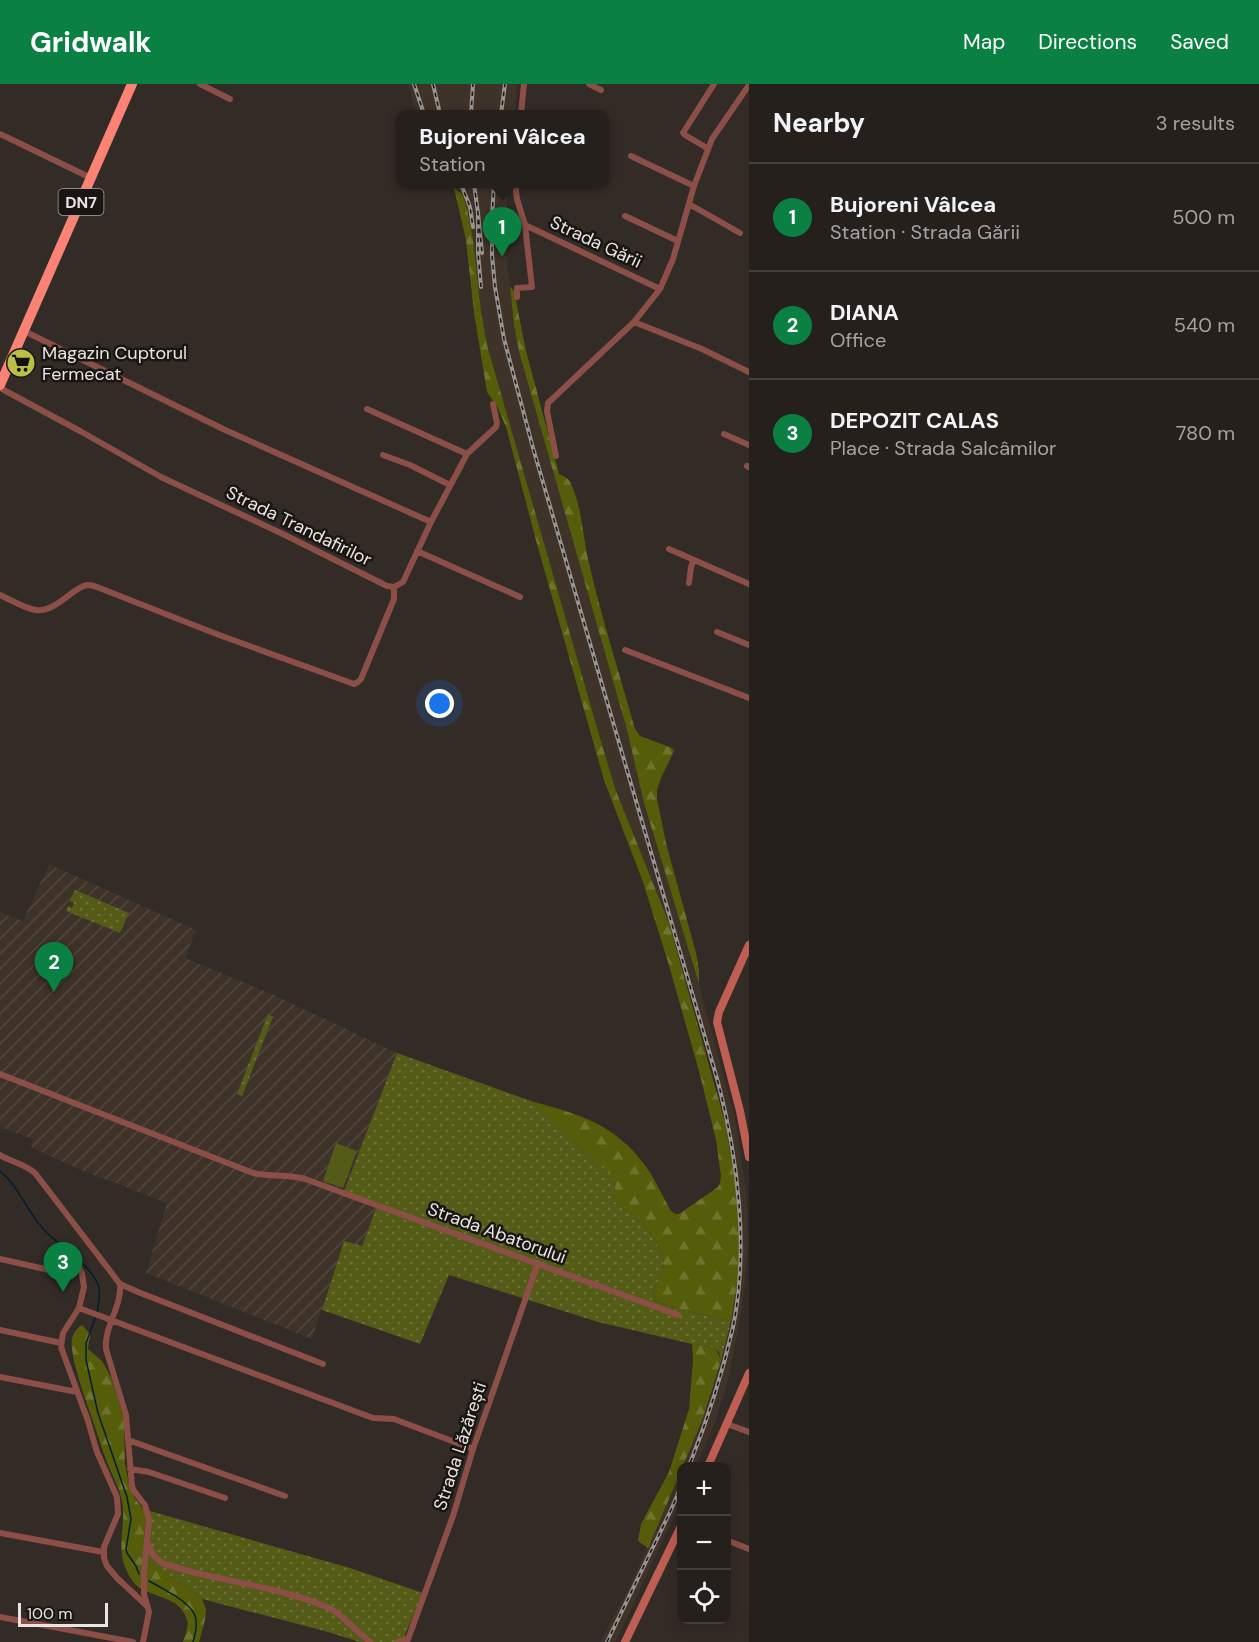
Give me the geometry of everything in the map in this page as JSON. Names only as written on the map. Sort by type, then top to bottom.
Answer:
[{"type":"highway","name":"DN7","points":[[0,387],[7,362],[24,331],[132,84]]},
{"type":"street","points":[[200,84],[230,99]]},
{"type":"street","points":[[521,110],[524,84]]},
{"type":"street","points":[[589,84],[601,90]]},
{"type":"street","points":[[707,148],[683,133],[714,84]]},
{"type":"street","points":[[556,456],[546,411],[548,403],[634,322],[660,289],[668,273],[707,148],[749,85]]},
{"type":"street","points":[[0,134],[91,178]]},
{"type":"street","points":[[631,156],[694,186]]},
{"type":"street","name":"Strada Gării","points":[[516,188],[525,225],[660,289]]},
{"type":"street","points":[[689,204],[740,234]]},
{"type":"street","points":[[625,216],[678,241]]},
{"type":"street","points":[[517,297],[517,288],[532,287],[525,225]]},
{"type":"street","points":[[634,322],[702,349],[749,372]]},
{"type":"street","points":[[24,331],[223,429],[430,522]]},
{"type":"street","name":"Strada Trandafirilor","points":[[0,387],[161,477],[387,586],[394,587]]},
{"type":"street","points":[[0,595],[37,610],[51,607],[88,585],[97,587],[219,635],[354,684],[361,679],[394,599],[394,587],[403,582],[430,522],[467,454],[496,427],[493,404]]},
{"type":"street","points":[[367,409],[467,454]]},
{"type":"street","points":[[724,434],[749,445]]},
{"type":"street","points":[[383,455],[410,465],[450,485]]},
{"type":"street","points":[[669,549],[749,584]]},
{"type":"street","points":[[417,551],[520,597]]},
{"type":"street","points":[[689,583],[694,560]]},
{"type":"street","points":[[717,632],[749,645]]},
{"type":"street","points":[[625,650],[749,698]]},
{"type":"street","points":[[749,945],[719,1012],[717,1022],[744,1112],[749,1157]]},
{"type":"street","name":"Strada Abatorului","points":[[0,1074],[253,1173],[305,1179],[678,1315]]},
{"type":"street","points":[[0,1155],[35,1173],[120,1284],[323,1364]]},
{"type":"street","points":[[0,1259],[49,1270],[75,1266],[80,1269],[84,1287],[79,1308],[63,1333],[61,1343],[97,1452],[117,1497],[118,1514],[107,1539],[103,1552],[104,1558],[107,1566],[117,1578],[147,1606]]},
{"type":"street","name":"Strada Lăzărești","points":[[398,1642],[408,1640],[453,1516],[473,1449],[538,1263]]},
{"type":"street","points":[[120,1284],[120,1300],[107,1333],[106,1349],[127,1422],[134,1491],[145,1505],[149,1520],[143,1585],[149,1612],[143,1642]]},
{"type":"street","points":[[79,1308],[373,1418],[389,1417],[473,1449]]},
{"type":"street","points":[[0,1330],[61,1343]]},
{"type":"street","points":[[710,1462],[749,1373]]},
{"type":"street","points":[[0,1377],[77,1392]]},
{"type":"street","points":[[727,1424],[749,1432]]},
{"type":"street","points":[[128,1440],[285,1496]]},
{"type":"street","points":[[130,1469],[148,1472],[225,1498]]},
{"type":"street","points":[[625,1642],[677,1532]]},
{"type":"street","points":[[0,1533],[103,1552]]},
{"type":"street","points":[[147,1541],[153,1555],[164,1564],[278,1591],[329,1608],[370,1642]]},
{"type":"street","points":[[731,1542],[749,1549]]},
{"type":"street","points":[[0,1617],[134,1642]]},
{"type":"shaded area","points":[[408,84],[517,84],[515,110],[415,110]]},
{"type":"shaded area","points":[[456,188],[508,188],[507,261],[519,352],[627,730],[644,803],[699,984],[735,1119],[746,1190],[748,1247],[744,1294],[730,1374],[715,1423],[698,1462],[685,1462],[714,1385],[731,1321],[738,1278],[738,1210],[729,1142],[719,1094],[669,923],[616,791],[487,345],[467,208],[462,194]]},
{"type":"shaded area","points":[[49,864],[196,930],[185,958],[274,995],[397,1053],[344,1190],[378,1203],[362,1247],[344,1242],[312,1339],[146,1273],[167,1203],[76,1168],[31,1147],[33,1139],[0,1127],[0,912],[23,921]]},
{"type":"shaded area","points":[[677,1480],[677,1510],[621,1631],[615,1642],[600,1642],[633,1580]]},
{"type":"green space","points":[[454,188],[462,194],[467,208],[487,345],[602,745],[616,791],[669,923],[725,1122],[737,1191],[739,1248],[738,1278],[731,1321],[686,1311],[653,1298],[664,1263],[655,1241],[639,1220],[615,1201],[616,1180],[613,1175],[531,1101],[584,1118],[613,1133],[639,1157],[675,1214],[679,1214],[718,1187],[720,1183],[716,1140],[668,962],[643,882],[604,780],[506,427],[497,406],[487,392],[474,313],[466,240]]},
{"type":"green space","points":[[510,286],[514,291],[526,351],[559,474],[569,481],[577,499],[593,580],[635,729],[640,736],[672,748],[674,751],[661,778],[657,799],[666,843],[696,953],[699,984],[644,803],[627,730],[519,352]]},
{"type":"green space","points":[[75,890],[129,913],[120,933],[66,911],[68,906],[72,908],[74,903],[70,901]]},
{"type":"green space","points":[[268,1014],[273,1017],[242,1096],[237,1094]]},
{"type":"green space","points":[[397,1053],[531,1101],[553,1119],[585,1152],[609,1170],[616,1180],[615,1201],[643,1225],[661,1252],[664,1263],[653,1298],[686,1311],[731,1321],[721,1361],[719,1352],[709,1346],[598,1322],[449,1275],[420,1344],[322,1310],[344,1241],[362,1246],[378,1203],[344,1191]]},
{"type":"green space","points":[[336,1143],[357,1151],[343,1188],[323,1181]]},
{"type":"green space","points":[[82,1325],[90,1334],[88,1349],[102,1361],[111,1377],[124,1419],[125,1464],[129,1484],[146,1517],[143,1552],[149,1562],[202,1599],[206,1609],[199,1642],[183,1642],[188,1625],[184,1612],[179,1606],[136,1585],[126,1569],[121,1542],[123,1506],[120,1493],[103,1451],[73,1357],[72,1338],[75,1331]]},
{"type":"green space","points":[[692,1344],[714,1349],[721,1361],[703,1418],[685,1462],[677,1462],[677,1480],[648,1548],[638,1541],[641,1524],[669,1472],[689,1409]]},
{"type":"green space","points":[[143,1509],[350,1568],[423,1593],[402,1642],[360,1642],[202,1599],[149,1562],[143,1552],[146,1528]]},
{"type":"waterway","points":[[0,1171],[46,1232],[78,1259],[92,1275],[99,1290],[97,1312]]},
{"type":"waterway","points":[[96,1316],[86,1343],[86,1360],[98,1413],[127,1497],[131,1519],[126,1549],[139,1574]]},
{"type":"waterway","points":[[149,1581],[174,1595],[191,1609],[196,1619],[193,1642]]},
{"type":"railway","points":[[414,84],[423,110]]},
{"type":"railway","points":[[433,84],[439,110]]},
{"type":"railway","points":[[471,110],[473,84]]},
{"type":"railway","points":[[502,110],[505,84]]},
{"type":"railway","points":[[463,188],[470,207],[473,227]]},
{"type":"railway","points":[[475,188],[478,213]]},
{"type":"railway","points":[[494,188],[492,255],[504,339],[533,448],[718,1082],[736,1173],[741,1236],[738,1297],[733,1327],[719,1380],[690,1462]]},
{"type":"railway","points":[[481,287],[478,213],[482,253]]},
{"type":"railway","points":[[607,1642],[677,1496]]},
{"type":"place","name":"Bujoreni Vâlcea","points":[[502,257]]},
{"type":"place","name":"Magazin Cuptorul Fermecat","points":[[21,363]]},
{"type":"place","name":"DIANA","points":[[54,992]]},
{"type":"place","name":"DEPOZIT CALAS","points":[[63,1292]]}]
